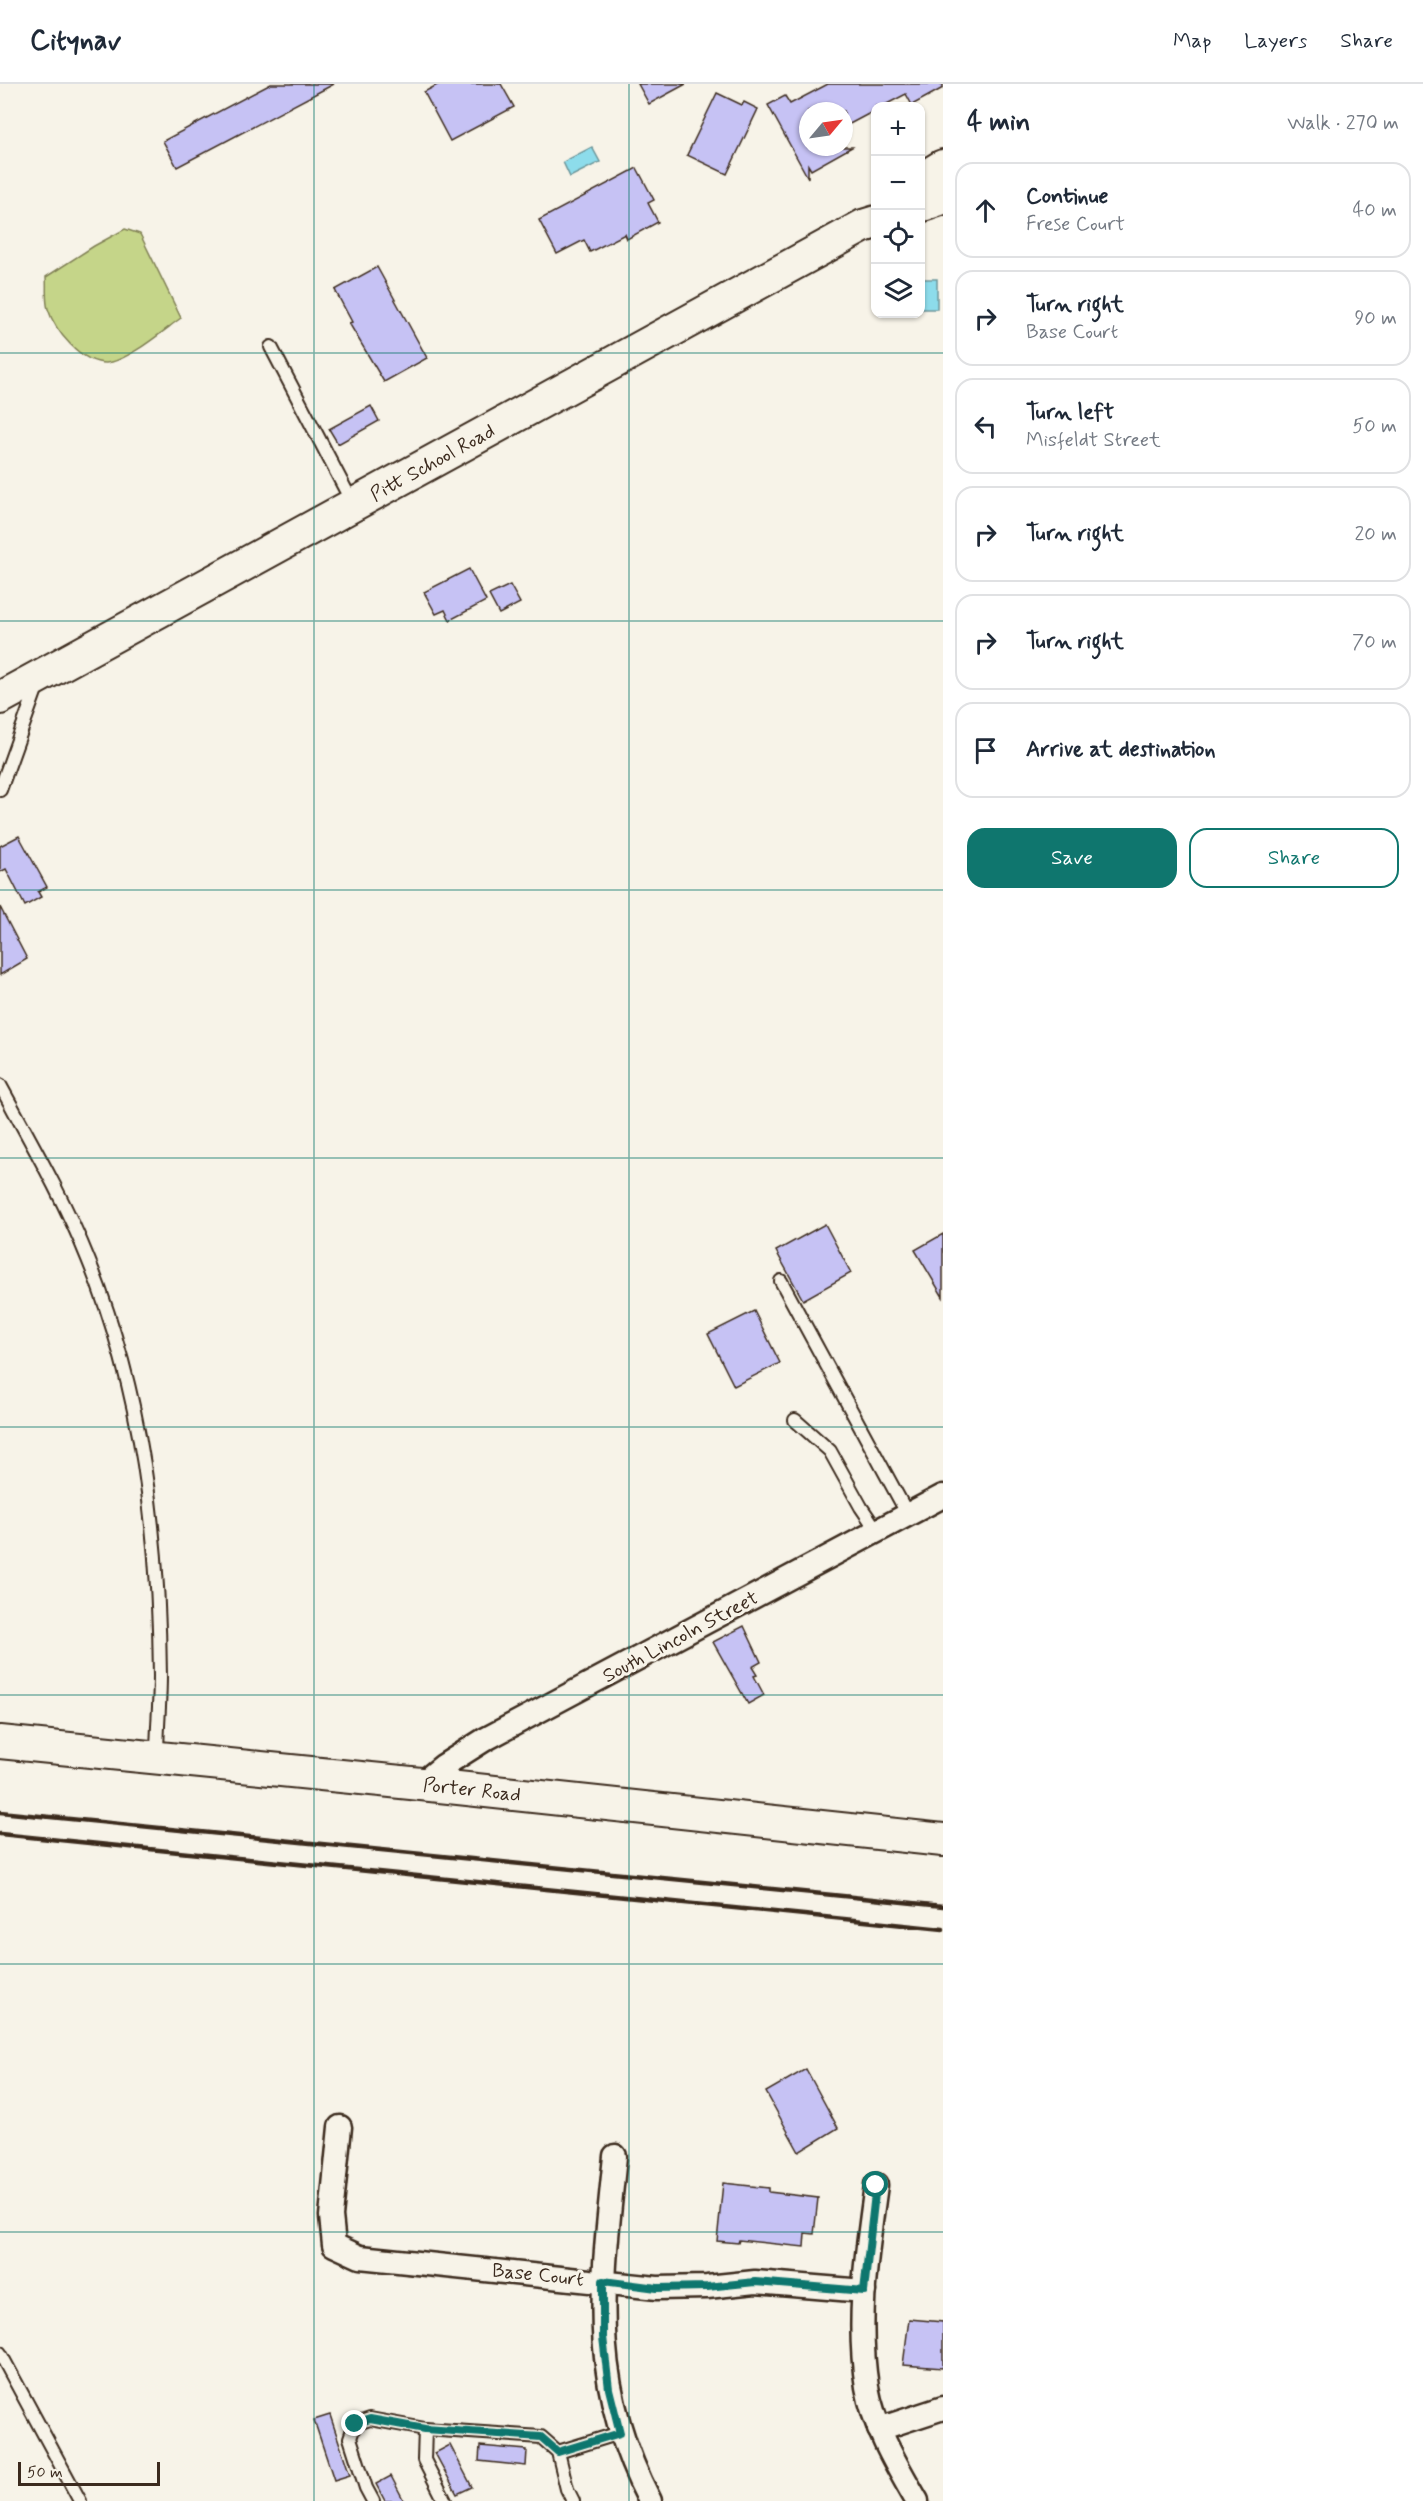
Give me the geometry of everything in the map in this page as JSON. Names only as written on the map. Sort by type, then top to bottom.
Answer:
[{"type":"street","points":[[925,177],[943,166]]},
{"type":"street","points":[[925,205],[943,198]]},
{"type":"street","name":"Pitt School Road","points":[[0,698],[871,220]]},
{"type":"street","name":"South Lincoln Street","points":[[421,1784],[443,1766],[484,1740],[943,1496]]},
{"type":"street","name":"Porter Road","points":[[0,1742],[943,1840]]},
{"type":"street","name":"Base Court","points":[[340,2127],[330,2216],[334,2245],[360,2257],[657,2288],[707,2287],[755,2282],[864,2291]]},
{"type":"street","points":[[615,2156],[603,2281],[603,2337],[609,2389],[620,2433],[634,2471],[650,2501]]},
{"type":"street","points":[[876,2185],[861,2325],[867,2389],[879,2428],[917,2501]]},
{"type":"street","points":[[879,2428],[943,2408]]},
{"type":"lane","points":[[271,346],[353,505]]},
{"type":"lane","points":[[0,790],[29,714],[40,676]]},
{"type":"lane","points":[[0,1085],[64,1205],[88,1259],[103,1299],[136,1412],[150,1498],[155,1549],[160,1677],[157,1759]]},
{"type":"lane","points":[[781,1281],[908,1515]]},
{"type":"lane","points":[[795,1420],[830,1451],[861,1507],[878,1532]]},
{"type":"lane","points":[[0,2353],[80,2501]]},
{"type":"lane","points":[[373,2501],[366,2488],[350,2438],[355,2424],[370,2419],[425,2429],[541,2437],[558,2452],[567,2489],[573,2501]]},
{"type":"lane","points":[[425,2429],[424,2460],[445,2501]]},
{"type":"lane","points":[[558,2452],[620,2433]]},
{"type":"green space","points":[[125,229],[140,234],[181,318],[145,345],[124,357],[106,363],[97,362],[79,352],[56,327],[47,305],[46,277]]},
{"type":"water","points":[[592,147],[600,162],[570,177],[563,162]]},
{"type":"water","points":[[925,279],[937,279],[937,309],[925,309]]},
{"type":"building","points":[[271,84],[334,84],[177,167],[163,141]]},
{"type":"building","points":[[439,84],[501,84],[514,107],[450,141],[424,92]]},
{"type":"building","points":[[638,84],[686,84],[649,104]]},
{"type":"building","points":[[828,84],[943,84],[943,88],[917,102],[910,102],[906,94],[891,102],[871,102],[871,113],[853,122],[853,102],[799,102],[799,156],[836,156],[811,170],[808,165],[808,178],[768,105],[785,96],[790,104]]},
{"type":"building","points":[[717,93],[742,105],[744,102],[758,109],[727,174],[687,155]]},
{"type":"building","points":[[637,168],[654,200],[648,203],[658,222],[627,239],[625,234],[590,252],[584,240],[557,254],[539,220]]},
{"type":"building","points":[[377,267],[427,358],[384,382],[349,323],[352,322],[335,290]]},
{"type":"building","points":[[371,406],[379,421],[338,444],[329,429]]},
{"type":"building","points":[[469,569],[486,601],[450,620],[445,610],[436,614],[424,592]]},
{"type":"building","points":[[510,585],[520,603],[499,614],[489,595]]},
{"type":"building","points":[[19,836],[47,887],[38,892],[41,897],[25,906],[6,869],[0,872],[0,846]]},
{"type":"building","points":[[0,907],[27,959],[0,975]]},
{"type":"building","points":[[825,1224],[851,1273],[803,1300],[776,1251]]},
{"type":"building","points":[[943,1234],[943,1297],[915,1250]]},
{"type":"building","points":[[754,1311],[780,1363],[734,1386],[708,1334]]},
{"type":"building","points":[[744,1626],[761,1662],[752,1667],[764,1695],[748,1704],[713,1642]]},
{"type":"building","points":[[806,2069],[838,2128],[799,2152],[766,2092]]},
{"type":"building","points":[[723,2183],[769,2188],[769,2192],[818,2198],[814,2234],[805,2233],[804,2247],[739,2240],[738,2243],[717,2241]]},
{"type":"building","points":[[909,2319],[943,2322],[943,2368],[903,2365]]},
{"type":"building","points":[[330,2415],[350,2475],[334,2480],[314,2420]]},
{"type":"building","points":[[450,2445],[472,2487],[457,2494],[435,2453]]},
{"type":"building","points":[[480,2446],[527,2450],[526,2466],[479,2461]]},
{"type":"building","points":[[391,2476],[404,2501],[385,2501],[376,2484]]},
{"type":"railway","points":[[0,1812],[943,1906]]},
{"type":"railway","points":[[0,1834],[943,1929]]},
{"type":"route","points":[[355,2424],[370,2419],[425,2429],[541,2437],[558,2452],[620,2433],[609,2389],[603,2337],[603,2281],[657,2288],[707,2287],[755,2282],[864,2291],[876,2185]]}]
